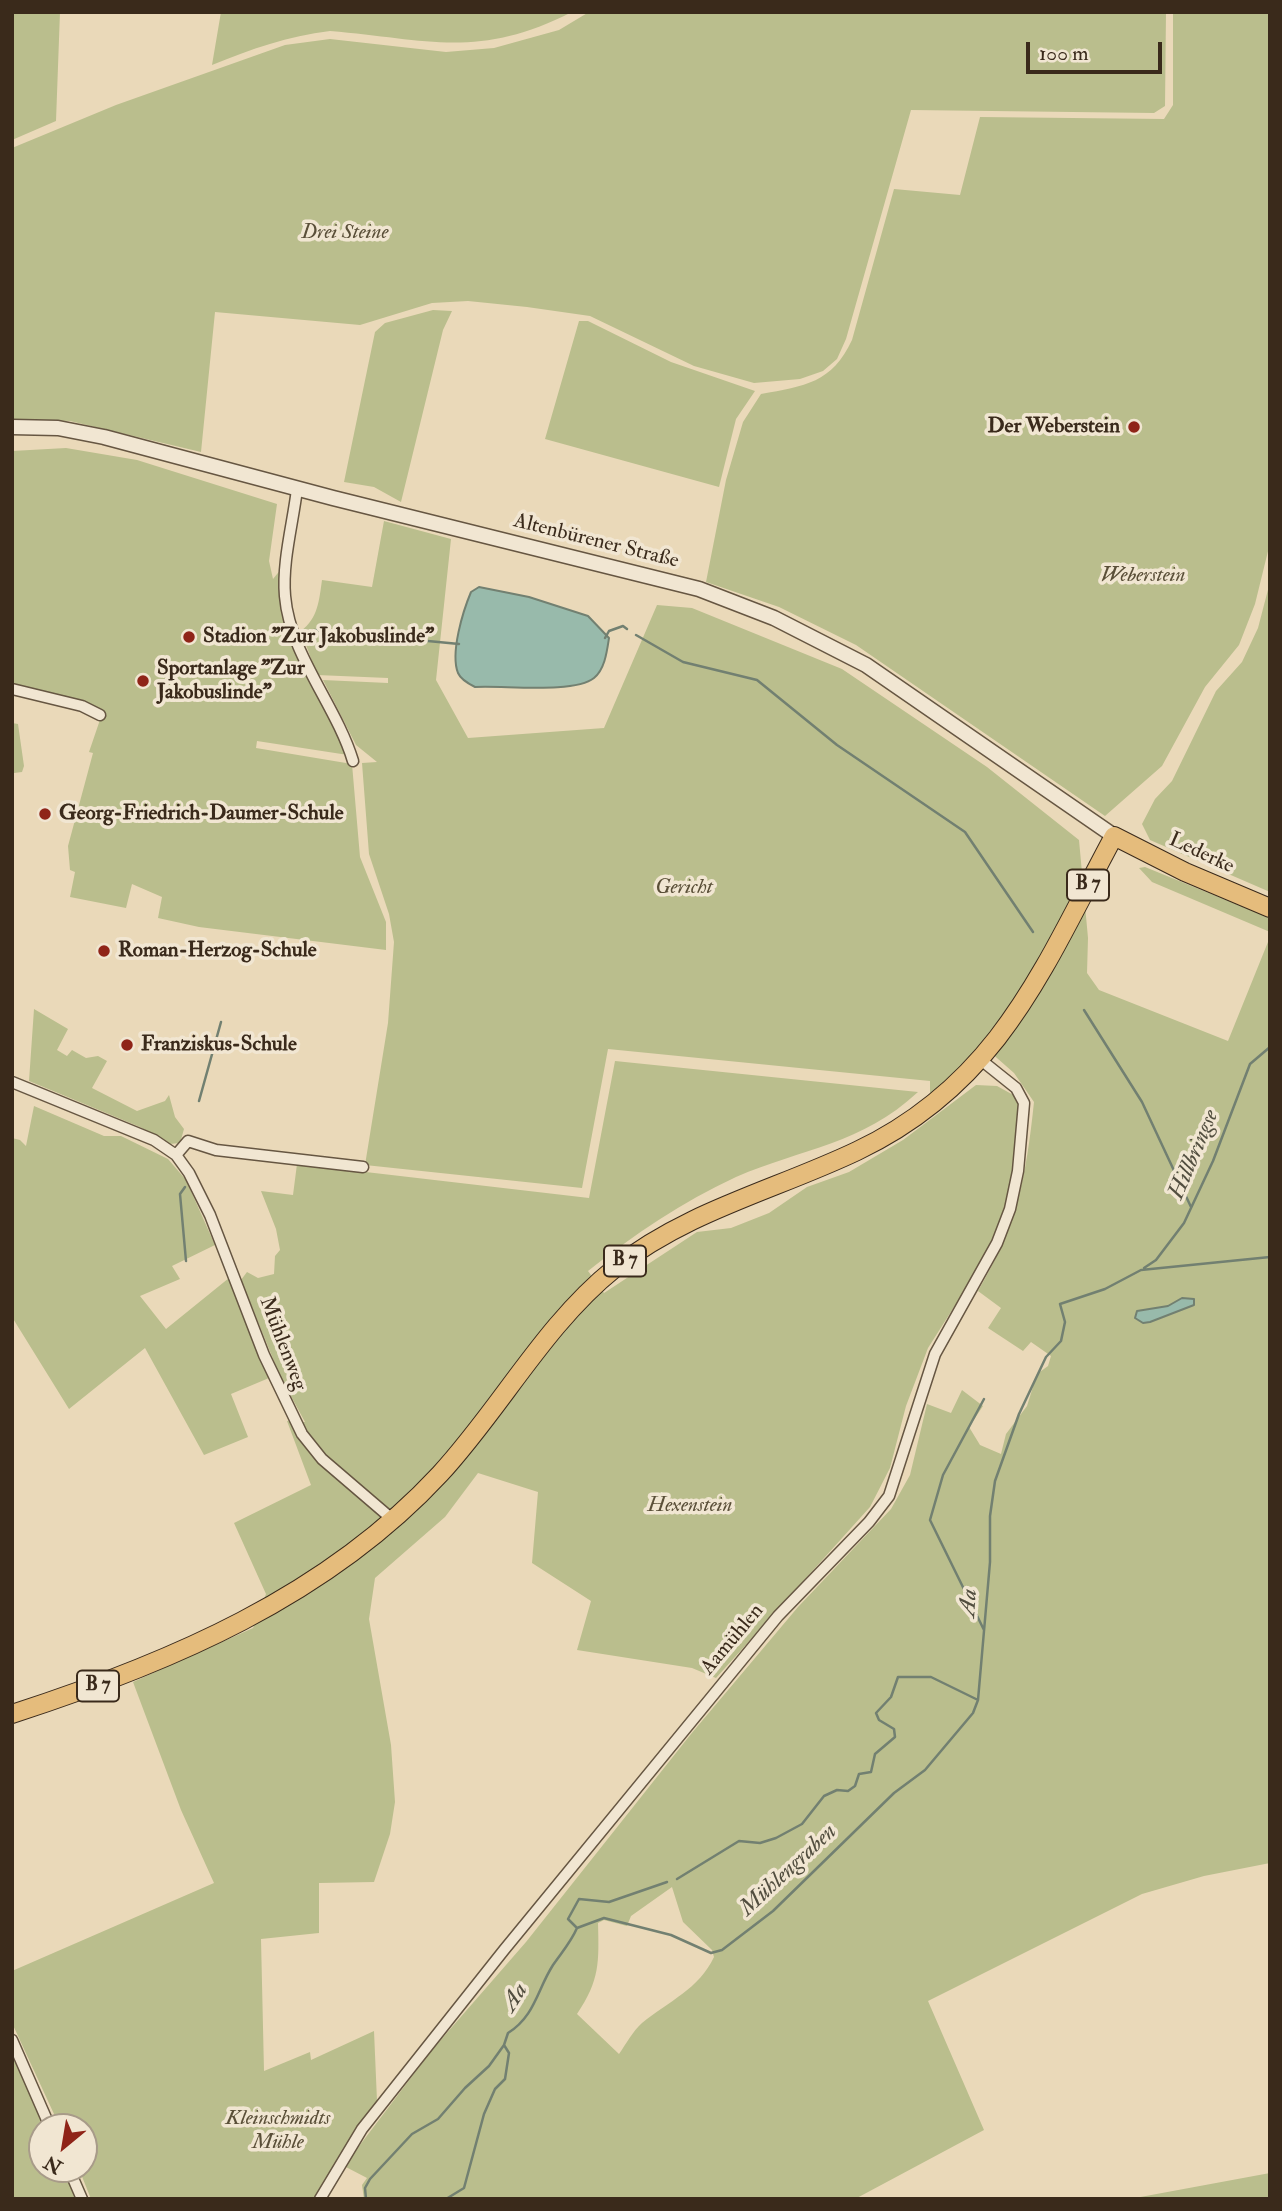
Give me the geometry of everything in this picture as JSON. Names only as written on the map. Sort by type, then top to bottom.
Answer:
[{"type":"main road","name":"Lederke","points":[[1114,836],[1185,872],[1270,908]]},
{"type":"main road","name":"B 7","points":[[12,1714],[93,1688],[182,1653],[287,1596],[335,1566],[392,1519],[457,1454],[557,1325],[613,1269],[684,1222],[856,1151],[891,1132],[948,1091],[981,1059],[1022,1007],[1114,836]]},
{"type":"street","name":"Altenbürener Straße","points":[[12,427],[58,428],[95,435],[297,489],[699,589],[774,618],[866,665],[1114,836]]},
{"type":"street","points":[[297,489],[285,599],[303,652],[342,729],[353,761]]},
{"type":"street","points":[[12,689],[82,706],[100,715]]},
{"type":"street","name":"Aamühlen","points":[[320,2199],[362,2129],[512,1940],[778,1616],[869,1522],[889,1496],[935,1354],[997,1243],[1010,1209],[1018,1171],[1024,1103],[1016,1088],[981,1059]]},
{"type":"street","name":"Mühlenweg","points":[[12,1083],[154,1140],[176,1155],[189,1173],[210,1215],[264,1355],[295,1422],[322,1459],[392,1519]]},
{"type":"street","points":[[176,1155],[188,1141],[216,1150],[362,1167]]},
{"type":"street","points":[[12,2040],[44,2113]]},
{"type":"green space","points":[[12,12],[60,12],[56,121],[12,140]]},
{"type":"green space","points":[[221,12],[572,12],[539,27],[480,41],[452,43],[330,31],[314,33],[270,44],[212,65]]},
{"type":"green space","name":"Drei Steine","points":[[589,12],[1166,12],[1165,106],[1154,113],[911,110],[846,339],[837,359],[823,371],[800,379],[754,383],[694,366],[590,316],[527,307],[468,301],[432,303],[360,325],[215,312],[201,452],[70,421],[12,419],[12,148],[116,105],[285,45],[330,39],[446,52],[494,48],[559,30]]},
{"type":"green space","name":"Weberstein","points":[[1173,12],[1270,12],[1270,543],[1255,604],[1239,645],[1205,687],[1162,766],[1105,816],[856,645],[779,607],[706,582],[726,480],[743,422],[761,394],[815,380],[826,374],[844,354],[852,340],[894,189],[960,195],[980,117],[1164,119],[1173,105]]},
{"type":"green space","points":[[433,310],[452,311],[443,330],[401,502],[374,487],[344,482],[375,332],[385,323]]},
{"type":"green space","points":[[579,321],[588,321],[671,362],[755,391],[736,419],[719,487],[545,439]]},
{"type":"green space","name":"Sportanlage \"Zur Jakobuslinde\"","points":[[66,448],[137,460],[277,504],[269,561],[273,579],[286,563],[282,597],[308,676],[348,755],[257,741],[256,748],[352,764],[360,857],[386,922],[386,950],[199,927],[158,918],[162,897],[132,884],[126,908],[70,897],[75,872],[70,870],[68,846],[93,753],[89,752],[103,711],[85,702],[12,684],[12,451]]},
{"type":"green space","name":"Gericht","points":[[384,521],[451,539],[436,680],[468,738],[604,728],[657,605],[692,608],[842,669],[987,767],[1079,840],[1088,938],[1087,973],[1099,990],[1228,1041],[1270,937],[1270,1863],[1204,1876],[1142,1894],[928,2001],[984,2130],[855,2199],[364,2199],[362,2185],[367,2178],[344,2166],[432,2050],[526,1942],[691,1734],[798,1607],[891,1509],[910,1475],[927,1404],[951,1413],[962,1390],[983,1406],[969,1427],[980,1445],[1001,1454],[1006,1434],[1027,1406],[1037,1374],[1048,1366],[1051,1356],[1031,1342],[1023,1351],[988,1328],[1001,1308],[978,1291],[1002,1244],[1018,1200],[1034,1102],[1014,1073],[989,1051],[930,1097],[930,1081],[608,1049],[582,1188],[365,1165],[388,1023],[394,942],[389,914],[369,854],[362,763],[377,762],[356,745],[323,680],[388,683],[388,678],[317,675],[301,631],[314,615],[322,580],[372,587]],"holes":[[[672,1887],[683,1922],[712,1950],[714,1957],[692,1986],[639,2026],[619,2054],[577,2014],[594,1981],[598,1923],[604,1920],[627,1926],[631,1916]]]},
{"type":"green space","points":[[1270,582],[1270,892],[1150,840],[1142,824],[1155,799],[1172,781],[1216,691],[1242,662],[1258,628]]},
{"type":"green space","points":[[12,723],[18,724],[24,766],[22,772],[14,773],[12,781]]},
{"type":"green space","points":[[1145,867],[1270,918],[1270,932],[1152,882],[1139,868]]},
{"type":"green space","points":[[34,1009],[68,1029],[57,1050],[67,1056],[72,1050],[86,1058],[98,1056],[107,1061],[92,1088],[137,1111],[165,1101],[169,1095],[175,1117],[184,1129],[180,1143],[170,1144],[140,1127],[29,1081]]},
{"type":"green space","points":[[615,1061],[918,1092],[897,1110],[853,1135],[736,1177],[659,1220],[588,1271],[604,1293],[697,1232],[731,1228],[769,1213],[807,1187],[849,1172],[903,1140],[976,1085],[997,1086],[1017,1097],[1021,1107],[1017,1159],[1007,1211],[992,1247],[928,1348],[906,1406],[890,1468],[870,1507],[716,1678],[692,1668],[577,1650],[591,1601],[532,1563],[538,1492],[478,1473],[445,1517],[375,1578],[369,1619],[391,1745],[395,1802],[390,1834],[374,1882],[319,1883],[319,1933],[261,1939],[264,2071],[310,2052],[311,2060],[374,2031],[377,2101],[317,2199],[91,2199],[85,2183],[98,2183],[98,2113],[54,2113],[12,2023],[12,1971],[214,1883],[181,1810],[133,1682],[253,1628],[266,1594],[234,1523],[311,1485],[287,1421],[305,1422],[280,1376],[241,1280],[247,1272],[258,1278],[274,1274],[275,1256],[280,1250],[276,1229],[261,1191],[293,1195],[297,1164],[589,1198]]},
{"type":"green space","points":[[34,1106],[104,1136],[121,1136],[168,1159],[186,1180],[215,1245],[172,1266],[180,1279],[140,1296],[166,1329],[229,1278],[269,1378],[231,1394],[248,1437],[204,1455],[145,1348],[69,1409],[12,1317],[12,1138],[20,1140],[26,1146]]},
{"type":"green space","points":[[12,2045],[41,2113],[28,2113],[28,2183],[73,2183],[80,2199],[12,2199]]},
{"type":"green space","points":[[1270,2173],[1270,2199],[1131,2199],[1135,2198]]},
{"type":"shaded area","points":[[479,587],[529,597],[588,616],[609,638],[601,670],[594,678],[571,686],[475,687],[465,681],[459,675],[456,665],[456,644],[471,592]]},
{"type":"shaded area","points":[[1182,1298],[1194,1299],[1194,1305],[1150,1322],[1143,1323],[1135,1318],[1137,1311],[1168,1306]]},
{"type":"waterway","points":[[605,638],[609,631],[623,626],[627,629]]},
{"type":"waterway","points":[[301,639],[314,630],[459,644]]},
{"type":"waterway","points":[[636,635],[683,662],[757,680],[837,745],[965,832],[1033,932]]},
{"type":"waterway","points":[[1084,1010],[1142,1102],[1191,1207]]},
{"type":"waterway","points":[[199,1101],[221,1022]]},
{"type":"waterway","name":"Hillbringse","points":[[1144,1268],[1156,1260],[1184,1223],[1213,1161],[1250,1064],[1270,1047]]},
{"type":"waterway","points":[[185,1187],[180,1194],[186,1261]]},
{"type":"waterway","name":"Aa","points":[[677,1879],[739,1841],[760,1843],[802,1824],[824,1796],[837,1790],[848,1791],[855,1786],[859,1774],[871,1772],[875,1754],[895,1737],[894,1729],[879,1720],[876,1713],[891,1697],[898,1677],[931,1677],[978,1700],[990,1562],[990,1516],[995,1481],[1019,1414],[1046,1357],[1061,1341],[1065,1322],[1060,1304],[1105,1289],[1141,1270],[1270,1257]]},
{"type":"waterway","name":"Mühlengraben","points":[[984,1399],[943,1475],[930,1520],[984,1630]]},
{"type":"waterway","name":"Mühlengraben","points":[[577,1928],[604,1918],[671,1935],[711,1953],[722,1950],[773,1911],[894,1793],[925,1770],[973,1713],[978,1700]]},
{"type":"waterway","name":"Aa","points":[[446,2199],[464,2188],[484,2114],[495,2089],[505,2079],[509,2053],[504,2045],[508,2033],[530,2011],[553,1965],[575,1933],[577,1928],[568,1919],[579,1899],[609,1902],[667,1882]]},
{"type":"waterway","name":"Mühlengraben","points":[[366,2199],[365,2188],[370,2179],[412,2134],[438,2119],[489,2066],[504,2045]]},
{"type":"place","name":"Der Weberstein","points":[[1134,427]]},
{"type":"place","name":"Stadion \"Zur Jakobuslinde\"","points":[[189,637]]},
{"type":"place","name":"Sportanlage \"Zur Jakobuslinde\"","points":[[143,681]]},
{"type":"place","name":"Georg-Friedrich-Daumer-Schule","points":[[45,814]]},
{"type":"place","name":"Roman-Herzog-Schule","points":[[104,951]]},
{"type":"place","name":"Franziskus-Schule","points":[[127,1045]]},
{"type":"park label","name":"Hexenstein","points":[[690,1506]]},
{"type":"park label","name":"Kleinschmidts Mühle","points":[[278,2131]]}]
